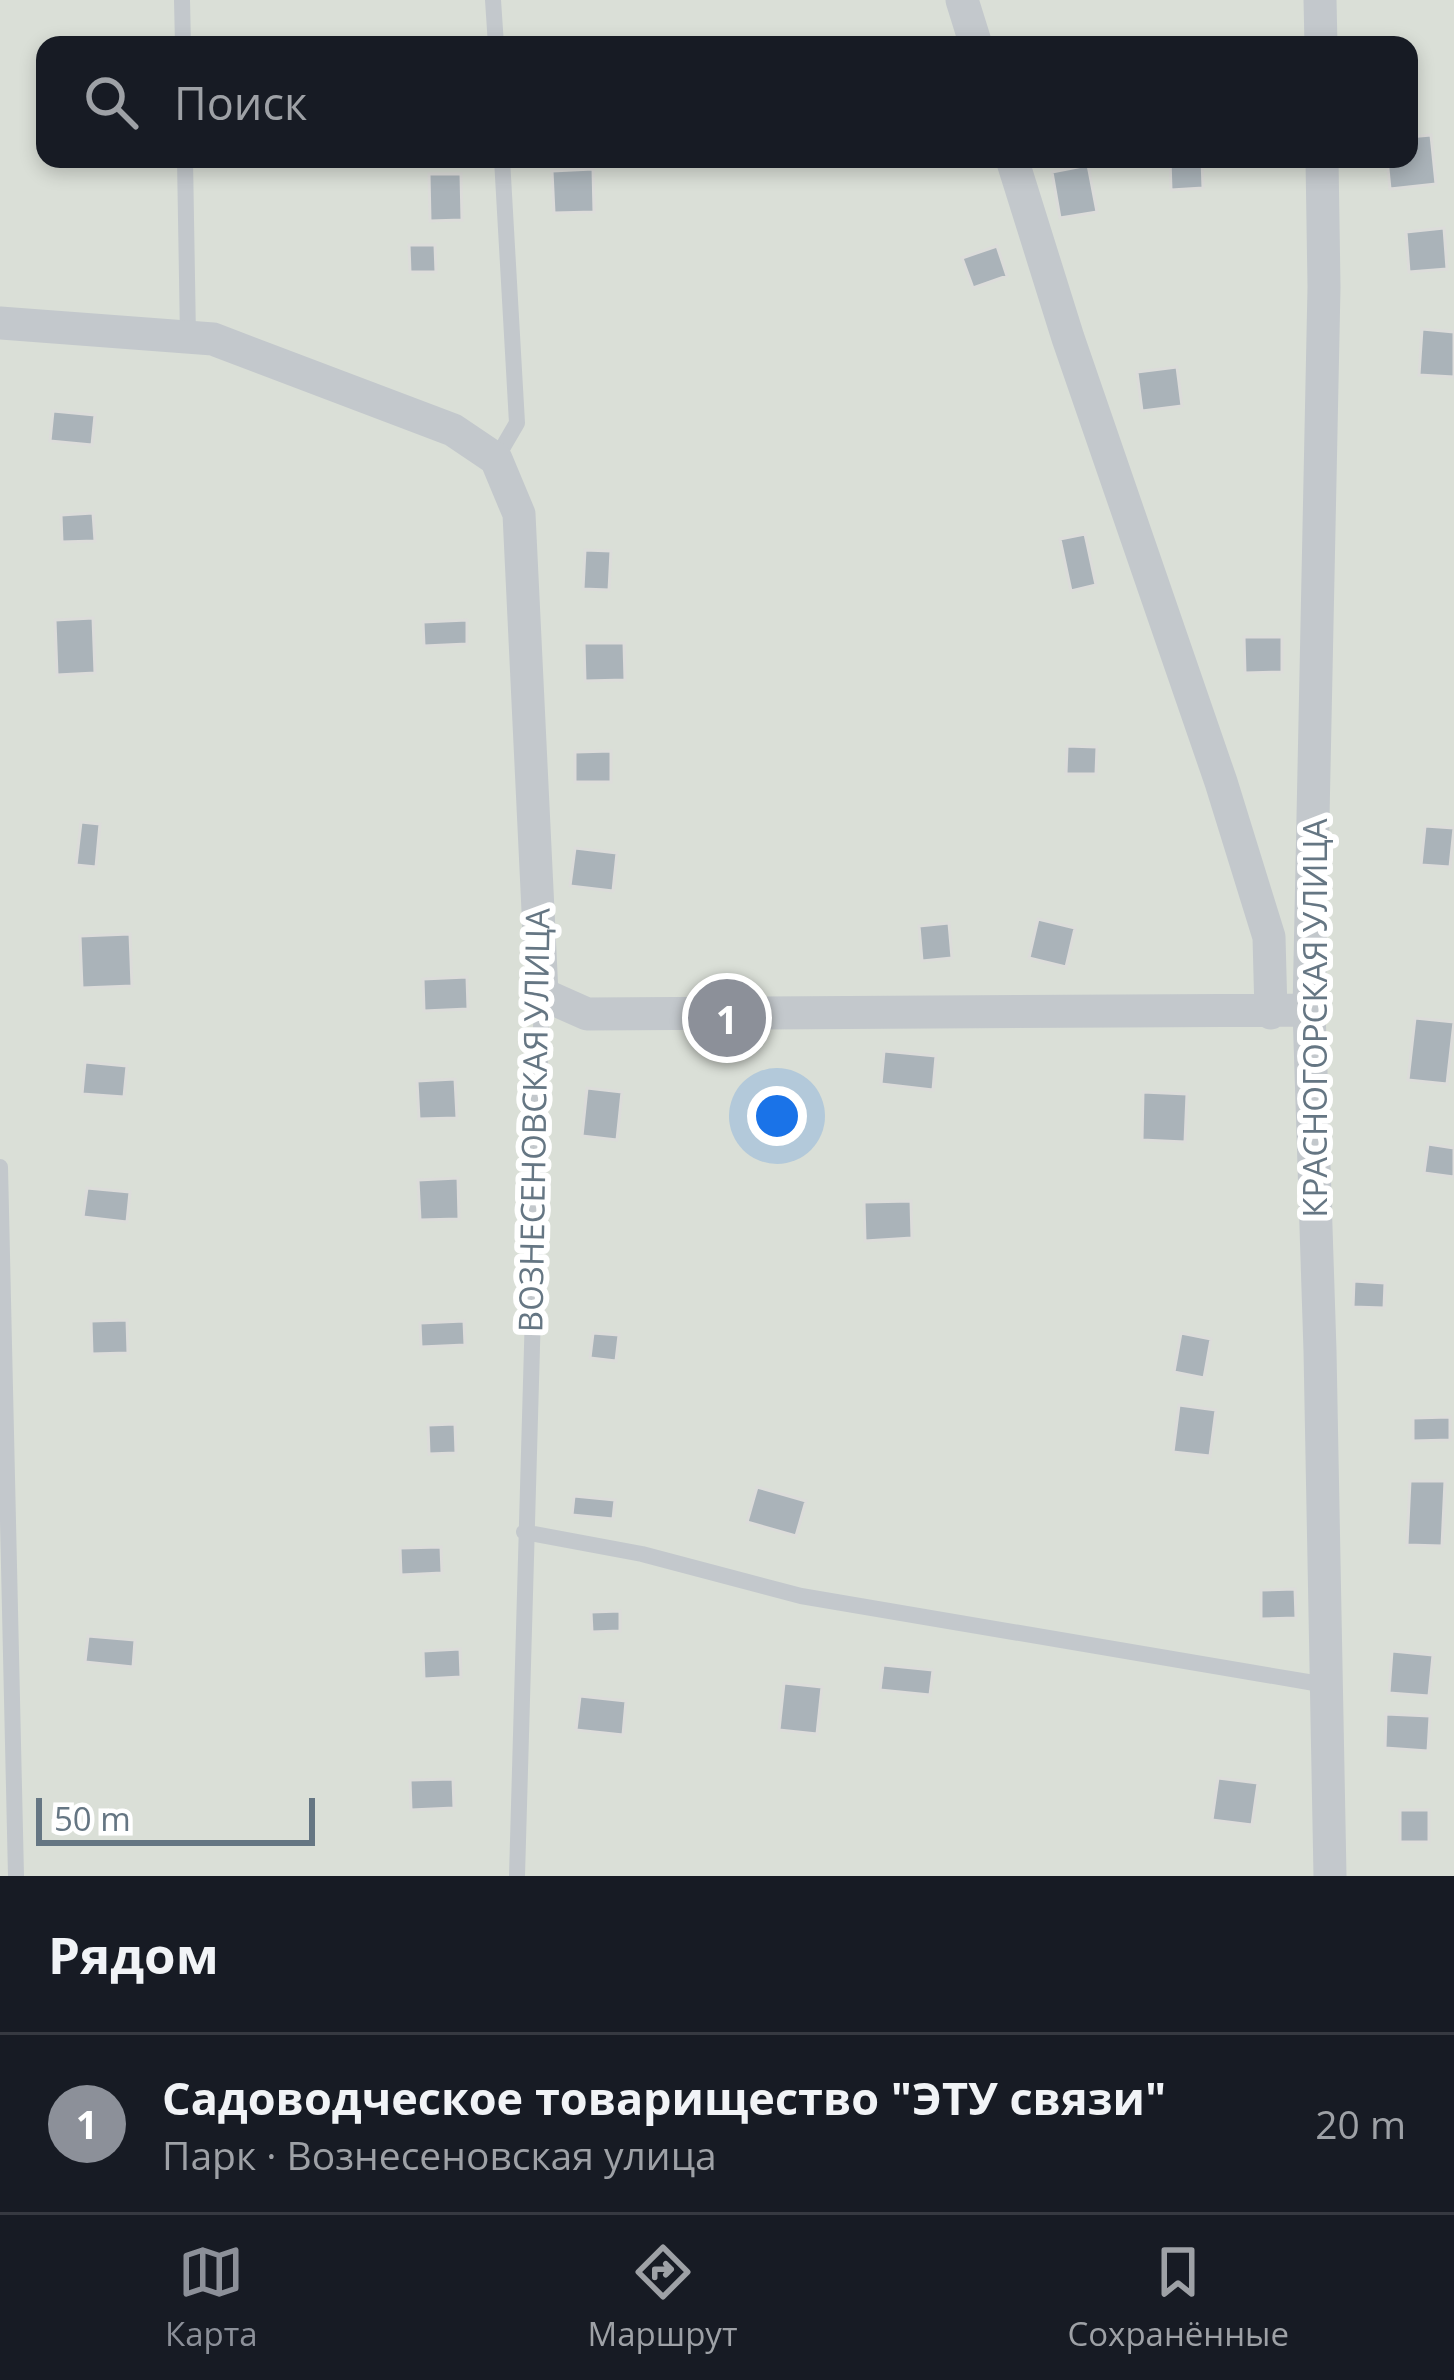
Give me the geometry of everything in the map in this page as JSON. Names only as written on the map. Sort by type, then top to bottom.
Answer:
[{"type":"street","points":[[962,0],[973,36]]},
{"type":"street","points":[[1320,0],[1321,36]]},
{"type":"street","points":[[1015,168],[1269,937],[1271,1013]]},
{"type":"street","name":"КРАСНОГОРСКАЯ УЛИЦА","points":[[1322,168],[1324,287],[1309,1010],[1330,1876]]},
{"type":"street","points":[[0,322],[213,339],[453,430],[496,460]]},
{"type":"street","name":"ВОЗНЕСЕНОВСКАЯ УЛИЦА","points":[[496,460],[519,514],[542,994]]},
{"type":"street","points":[[542,994],[587,1014],[1309,1010]]},
{"type":"lane","points":[[182,0],[183,36]]},
{"type":"lane","points":[[493,0],[495,36]]},
{"type":"lane","points":[[185,168],[188,338]]},
{"type":"lane","points":[[496,460],[517,423],[503,168]]},
{"type":"lane","name":"ВОЗНЕСЕНОВСКАЯ УЛИЦА","points":[[517,1876],[542,994]]},
{"type":"lane","points":[[0,1167],[16,1876]]},
{"type":"lane","points":[[524,1532],[642,1554],[801,1596],[1326,1685]]},
{"type":"shaded area","points":[[0,0],[1454,0],[1454,1876],[0,1876]]},
{"type":"building","points":[[1431,135],[1436,184],[1390,189],[1388,168],[1418,168],[1418,136]]},
{"type":"building","points":[[1089,168],[1097,212],[1060,218],[1052,172]]},
{"type":"building","points":[[1170,168],[1202,168],[1203,188],[1171,190]]},
{"type":"building","points":[[593,169],[594,212],[554,213],[552,171]]},
{"type":"building","points":[[429,174],[461,174],[462,220],[430,221]]},
{"type":"building","points":[[1444,228],[1447,269],[1409,272],[1406,232]]},
{"type":"building","points":[[409,245],[435,245],[436,272],[410,272]]},
{"type":"building","points":[[997,246],[1007,276],[973,288],[962,258]]},
{"type":"building","points":[[1422,329],[1454,332],[1454,377],[1419,375]]},
{"type":"building","points":[[1177,367],[1182,406],[1142,411],[1137,372]]},
{"type":"building","points":[[53,411],[95,415],[92,445],[50,441]]},
{"type":"building","points":[[93,513],[95,541],[62,542],[61,515]]},
{"type":"building","points":[[1085,534],[1096,585],[1071,591],[1060,539]]},
{"type":"building","points":[[585,550],[611,551],[609,590],[583,589]]},
{"type":"building","points":[[93,618],[95,673],[57,675],[55,620]]},
{"type":"building","points":[[467,620],[467,644],[424,646],[423,622]]},
{"type":"building","points":[[1244,637],[1282,637],[1282,672],[1245,673]]},
{"type":"building","points":[[584,643],[624,643],[625,680],[585,681]]},
{"type":"building","points":[[1067,746],[1097,747],[1096,774],[1066,774]]},
{"type":"building","points":[[611,751],[611,782],[575,782],[575,752]]},
{"type":"building","points":[[81,822],[100,824],[96,867],[76,865]]},
{"type":"building","points":[[1425,826],[1454,828],[1450,867],[1421,865]]},
{"type":"building","points":[[575,848],[617,853],[613,891],[570,886]]},
{"type":"building","points":[[1038,919],[1075,928],[1066,967],[1029,958]]},
{"type":"building","points":[[949,923],[952,958],[922,961],[919,926]]},
{"type":"building","points":[[130,934],[132,986],[82,988],[80,936]]},
{"type":"building","points":[[467,977],[468,1009],[424,1011],[423,979]]},
{"type":"building","points":[[1415,1018],[1454,1022],[1447,1084],[1408,1080]]},
{"type":"building","points":[[884,1051],[936,1056],[933,1090],[881,1084]]},
{"type":"building","points":[[85,1062],[127,1066],[124,1097],[82,1094]]},
{"type":"building","points":[[455,1079],[457,1118],[419,1119],[417,1081]]},
{"type":"building","points":[[587,1088],[622,1092],[617,1140],[582,1136]]},
{"type":"building","points":[[1143,1092],[1187,1094],[1185,1142],[1142,1140]]},
{"type":"building","points":[[1428,1144],[1454,1148],[1454,1177],[1424,1173]]},
{"type":"building","points":[[458,1178],[459,1219],[420,1220],[418,1180]]},
{"type":"building","points":[[87,1188],[130,1192],[127,1222],[83,1217]]},
{"type":"building","points":[[911,1201],[912,1238],[865,1241],[864,1202]]},
{"type":"building","points":[[1354,1281],[1385,1283],[1384,1308],[1353,1307]]},
{"type":"building","points":[[127,1320],[128,1353],[92,1354],[91,1321]]},
{"type":"building","points":[[464,1321],[465,1345],[421,1347],[420,1323]]},
{"type":"building","points":[[593,1333],[619,1335],[616,1361],[590,1358]]},
{"type":"building","points":[[1181,1333],[1211,1339],[1204,1378],[1174,1372]]},
{"type":"building","points":[[1179,1405],[1216,1410],[1210,1456],[1173,1452]]},
{"type":"building","points":[[1450,1417],[1450,1440],[1413,1441],[1413,1418]]},
{"type":"building","points":[[455,1424],[456,1453],[429,1454],[428,1425]]},
{"type":"building","points":[[1410,1481],[1445,1481],[1442,1546],[1407,1545]]},
{"type":"building","points":[[757,1487],[806,1501],[796,1536],[747,1522]]},
{"type":"building","points":[[574,1496],[615,1500],[613,1519],[572,1515]]},
{"type":"building","points":[[441,1547],[442,1573],[401,1575],[400,1548]]},
{"type":"building","points":[[1295,1589],[1296,1618],[1261,1619],[1261,1590]]},
{"type":"building","points":[[620,1611],[620,1631],[592,1632],[591,1612]]},
{"type":"building","points":[[88,1636],[135,1640],[133,1667],[85,1662]]},
{"type":"building","points":[[460,1649],[461,1677],[424,1679],[423,1651]]},
{"type":"building","points":[[1392,1651],[1433,1655],[1429,1696],[1389,1693]]},
{"type":"building","points":[[883,1665],[933,1670],[930,1695],[880,1690]]},
{"type":"building","points":[[784,1683],[822,1687],[817,1734],[779,1730]]},
{"type":"building","points":[[580,1696],[626,1701],[623,1735],[576,1730]]},
{"type":"building","points":[[1386,1714],[1430,1716],[1428,1751],[1385,1748]]},
{"type":"building","points":[[1218,1778],[1258,1783],[1252,1825],[1212,1820]]},
{"type":"building","points":[[453,1779],[454,1808],[411,1810],[410,1780]]},
{"type":"building","points":[[1400,1810],[1429,1810],[1429,1842],[1400,1842]]},
{"type":"place","name":"Садоводческое товарищество \"ЭТУ связи\"","points":[[727,1018]]}]
